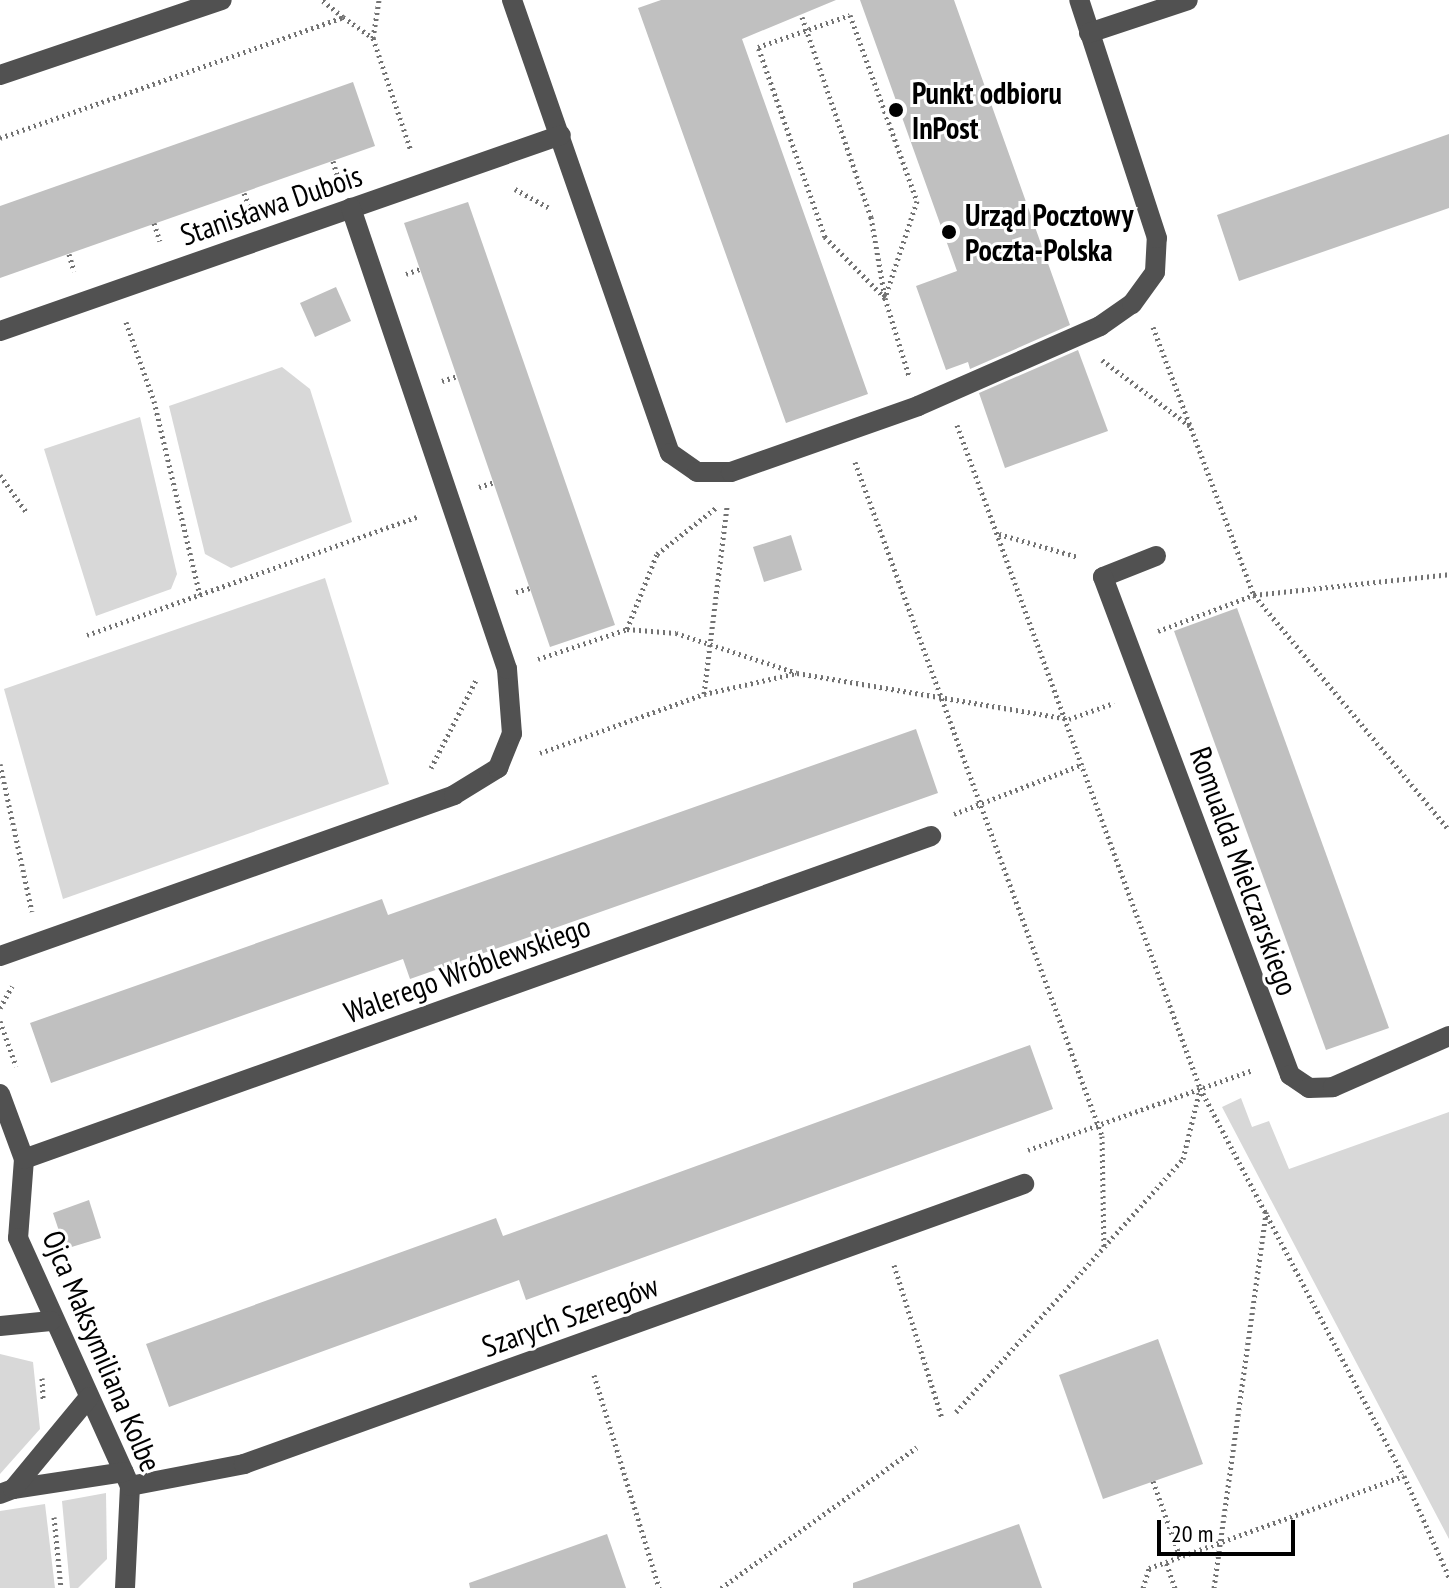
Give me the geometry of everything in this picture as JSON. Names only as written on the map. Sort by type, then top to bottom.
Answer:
[{"type":"street","points":[[0,75],[222,0]]},
{"type":"street","points":[[512,0],[670,453],[697,472],[731,472],[918,406],[1090,330],[1132,304],[1155,272],[1157,238],[1079,0]]},
{"type":"street","points":[[1089,33],[1188,0]]},
{"type":"street","name":"Stanisława Dubois","points":[[0,331],[561,135]]},
{"type":"street","points":[[0,956],[38,938],[454,795],[498,768],[512,734],[505,660],[351,208]]},
{"type":"street","points":[[1103,577],[1156,556]]},
{"type":"street","name":"Romualda Mielczarskiego","points":[[1103,577],[1281,1061],[1309,1088],[1333,1087],[1449,1036]]},
{"type":"street","name":"Walerego Wróblewskiego","points":[[24,1159],[931,836]]},
{"type":"street","name":"Ojca Maksymiliana Kolbe","points":[[0,1094],[24,1159],[18,1238],[51,1321],[127,1479],[125,1588]]},
{"type":"street","name":"Szarych Szeregów","points":[[6,1491],[244,1464],[1024,1184]]},
{"type":"street","points":[[0,1326],[51,1321]]},
{"type":"street","points":[[6,1491],[89,1397]]},
{"type":"path","points":[[322,0],[373,38]]},
{"type":"path","points":[[379,0],[373,38],[416,166]]},
{"type":"path","points":[[850,15],[917,201],[885,298],[825,237],[758,47],[850,15]]},
{"type":"path","points":[[0,138],[343,17]]},
{"type":"path","points":[[802,17],[871,217],[885,298],[918,406],[951,409],[1069,719],[1200,1088],[1404,1476],[1449,1577]]},
{"type":"path","points":[[501,188],[516,189],[566,217],[587,210]]},
{"type":"path","points":[[1141,292],[1254,595],[1449,830]]},
{"type":"path","points":[[1090,330],[1095,354],[1191,427]]},
{"type":"path","points":[[131,336],[154,401],[200,595]]},
{"type":"path","points":[[845,433],[1098,1124],[1104,1249]]},
{"type":"path","points":[[0,475],[27,513]]},
{"type":"path","points":[[627,629],[657,554],[728,500],[704,694]]},
{"type":"path","points":[[87,635],[414,518]]},
{"type":"path","points":[[998,534],[1083,558],[1103,577]]},
{"type":"path","points":[[1147,636],[1254,595],[1449,574]]},
{"type":"path","points":[[505,660],[627,629],[676,633],[797,673],[1069,719],[1147,691]]},
{"type":"path","points":[[498,768],[704,694],[797,673]]},
{"type":"path","points":[[426,775],[467,704]]},
{"type":"path","points":[[0,764],[38,938]]},
{"type":"path","points":[[1023,1152],[1281,1061]]},
{"type":"path","points":[[956,1412],[1183,1159],[1200,1088]]},
{"type":"path","points":[[1214,1588],[1266,1211]]},
{"type":"path","points":[[896,1271],[942,1418]]},
{"type":"path","points":[[595,1375],[659,1588]]},
{"type":"path","points":[[721,1588],[917,1447]]},
{"type":"path","points":[[1143,1588],[1149,1568],[1404,1476]]},
{"type":"path","points":[[1153,1481],[1180,1557]]},
{"type":"path","points":[[1166,1562],[1175,1588]]},
{"type":"shaded area","points":[[282,367],[310,389],[352,522],[231,568],[205,554],[169,406]]},
{"type":"shaded area","points":[[140,417],[177,574],[171,589],[96,616],[44,449]]},
{"type":"shaded area","points":[[325,578],[389,784],[63,899],[4,689]]},
{"type":"shaded area","points":[[1241,1098],[1252,1127],[1269,1121],[1289,1169],[1449,1112],[1449,1539],[1222,1107]]},
{"type":"shaded area","points":[[0,1354],[33,1362],[40,1429],[0,1474]]},
{"type":"shaded area","points":[[106,1493],[107,1559],[78,1588],[70,1588],[62,1501]]},
{"type":"shaded area","points":[[45,1504],[55,1588],[0,1588],[0,1511]]},
{"type":"building","points":[[661,0],[836,0],[742,39],[868,394],[786,423],[638,8]]},
{"type":"building","points":[[860,0],[954,0],[1070,325],[970,369],[968,362],[946,370],[916,286],[957,271]]},
{"type":"building","points":[[353,82],[375,146],[0,278],[0,206]]},
{"type":"building","points":[[1449,134],[1449,208],[1239,281],[1217,215]]},
{"type":"building","points":[[468,202],[615,625],[550,647],[404,223]]},
{"type":"building","points":[[336,287],[351,321],[315,337],[300,303]]},
{"type":"building","points":[[1078,350],[1108,431],[1005,468],[979,393]]},
{"type":"building","points":[[791,535],[802,570],[764,582],[753,547]]},
{"type":"building","points":[[1237,608],[1389,1028],[1326,1050],[1174,631]]},
{"type":"building","points":[[916,729],[938,793],[410,979],[403,959],[51,1083],[30,1023],[382,899],[388,915]]},
{"type":"building","points":[[1030,1045],[1053,1109],[526,1300],[519,1280],[169,1407],[146,1344],[496,1218],[503,1236]]},
{"type":"building","points":[[89,1200],[101,1238],[65,1249],[53,1213]]},
{"type":"building","points":[[1158,1339],[1203,1464],[1103,1499],[1059,1375]]},
{"type":"building","points":[[1019,1524],[1042,1588],[853,1588],[853,1583]]},
{"type":"building","points":[[607,1534],[626,1588],[470,1588],[469,1583]]},
{"type":"place","name":"Punkt odbioru InPost","points":[[896,110]]},
{"type":"place","name":"Urząd Pocztowy Poczta-Polska","points":[[949,232]]}]
